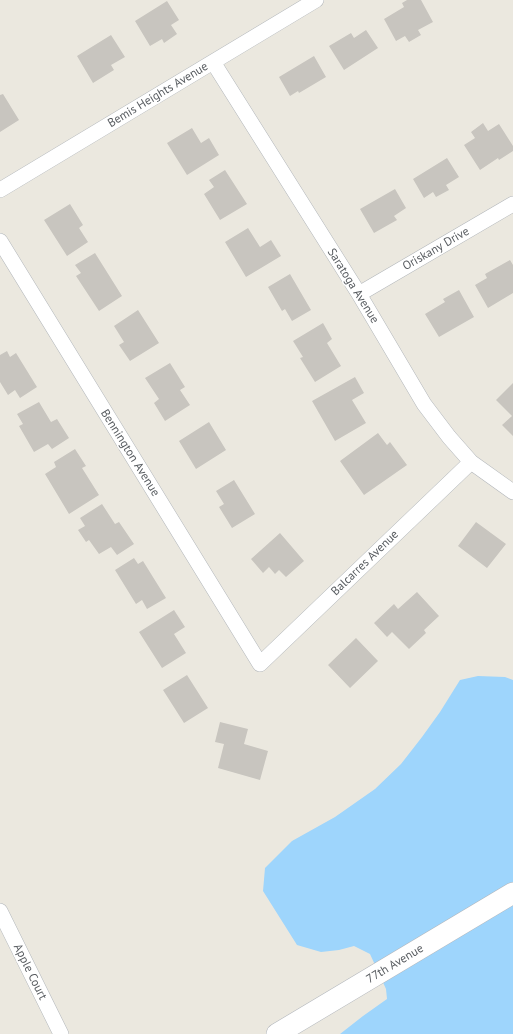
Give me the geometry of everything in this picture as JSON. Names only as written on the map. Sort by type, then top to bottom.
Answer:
[{"type":"street","name":"Bemis Heights Avenue","points":[[0,190],[316,0]]},
{"type":"street","name":"Saratoga Avenue","points":[[213,62],[359,294],[424,404],[449,437],[471,462],[513,492]]},
{"type":"street","name":"Oriskany Drive","points":[[359,294],[513,204]]},
{"type":"street","name":"Bennington Avenue","points":[[0,241],[260,664]]},
{"type":"street","name":"Balcarres Avenue","points":[[260,664],[471,462]]},
{"type":"street","name":"77th Avenue","points":[[277,1034],[513,893]]},
{"type":"street","name":"Apple Court","points":[[0,911],[61,1034]]},
{"type":"water","points":[[478,676],[505,677],[513,680],[513,1034],[340,1034],[387,999],[386,989],[370,954],[354,946],[339,950],[321,952],[297,945],[263,891],[265,868],[292,841],[335,817],[375,789],[401,764],[440,712],[460,680]]},
{"type":"building","points":[[407,0],[421,0],[433,22],[418,30],[421,35],[409,42],[405,36],[396,41],[384,19],[404,7],[402,3]]},
{"type":"building","points":[[167,1],[179,20],[171,25],[177,34],[164,43],[162,39],[150,46],[135,21]]},
{"type":"building","points":[[366,30],[378,48],[344,70],[329,46],[351,33],[354,38]]},
{"type":"building","points":[[111,35],[125,57],[111,65],[114,70],[93,83],[77,56]]},
{"type":"building","points":[[314,56],[326,77],[299,93],[298,91],[290,96],[279,77]]},
{"type":"building","points":[[3,94],[19,120],[0,132],[0,95]]},
{"type":"building","points":[[483,123],[488,131],[499,124],[513,146],[513,151],[499,160],[498,158],[480,170],[464,145],[475,138],[471,132]]},
{"type":"building","points":[[192,128],[201,143],[209,138],[219,155],[187,175],[167,143]]},
{"type":"building","points":[[447,158],[459,177],[446,185],[449,190],[436,197],[433,192],[424,198],[413,179]]},
{"type":"building","points":[[225,170],[247,204],[220,220],[204,194],[214,187],[209,180]]},
{"type":"building","points":[[395,189],[406,208],[394,216],[397,220],[374,233],[360,209]]},
{"type":"building","points":[[70,204],[83,225],[79,228],[88,242],[67,256],[44,220]]},
{"type":"building","points":[[248,228],[260,247],[271,240],[281,256],[246,277],[225,242]]},
{"type":"building","points":[[95,253],[122,296],[99,311],[76,276],[81,273],[75,265]]},
{"type":"building","points":[[510,260],[513,265],[513,293],[488,308],[475,285],[487,278],[485,274]]},
{"type":"building","points":[[290,274],[311,310],[292,321],[285,309],[282,311],[268,287]]},
{"type":"building","points":[[459,290],[474,317],[439,337],[425,314],[445,302],[443,299]]},
{"type":"building","points":[[138,310],[159,343],[130,361],[119,345],[124,342],[114,326]]},
{"type":"building","points":[[323,323],[332,339],[327,343],[341,366],[315,382],[300,358],[303,357],[293,341]]},
{"type":"building","points":[[7,351],[10,357],[16,353],[37,387],[20,398],[15,390],[8,395],[0,382],[0,355]]},
{"type":"building","points":[[170,363],[185,387],[180,390],[190,405],[165,421],[154,403],[159,399],[145,378]]},
{"type":"building","points":[[355,377],[364,393],[352,400],[366,423],[335,441],[312,401]]},
{"type":"building","points":[[513,383],[513,436],[502,425],[512,416],[496,400]]},
{"type":"building","points":[[39,402],[51,422],[57,419],[69,438],[52,449],[48,444],[34,452],[19,426],[23,424],[17,414]]},
{"type":"building","points":[[209,422],[226,450],[196,469],[179,441]]},
{"type":"building","points":[[378,433],[387,445],[390,442],[407,465],[364,495],[340,461]]},
{"type":"building","points":[[75,449],[86,466],[82,468],[99,495],[69,514],[45,474],[56,467],[54,462]]},
{"type":"building","points":[[234,480],[255,514],[232,528],[219,507],[224,504],[216,491]]},
{"type":"building","points":[[102,504],[115,524],[119,522],[134,544],[117,555],[111,547],[99,554],[89,540],[86,542],[78,530],[85,526],[80,518]]},
{"type":"building","points":[[476,522],[506,544],[487,568],[458,546]]},
{"type":"building","points":[[280,533],[304,561],[286,577],[279,570],[275,574],[269,567],[263,573],[251,559]]},
{"type":"building","points":[[134,558],[138,564],[143,561],[166,598],[147,609],[142,600],[136,604],[115,570]]},
{"type":"building","points":[[417,592],[439,616],[424,630],[426,633],[409,649],[392,632],[387,637],[374,623],[394,604],[398,609]]},
{"type":"building","points":[[174,610],[185,627],[174,634],[186,653],[162,668],[139,632]]},
{"type":"building","points":[[356,638],[378,661],[350,688],[328,665]]},
{"type":"building","points":[[187,675],[208,708],[184,723],[163,690]]},
{"type":"building","points":[[220,722],[248,729],[244,744],[268,751],[260,780],[218,768],[224,744],[215,742]]}]
